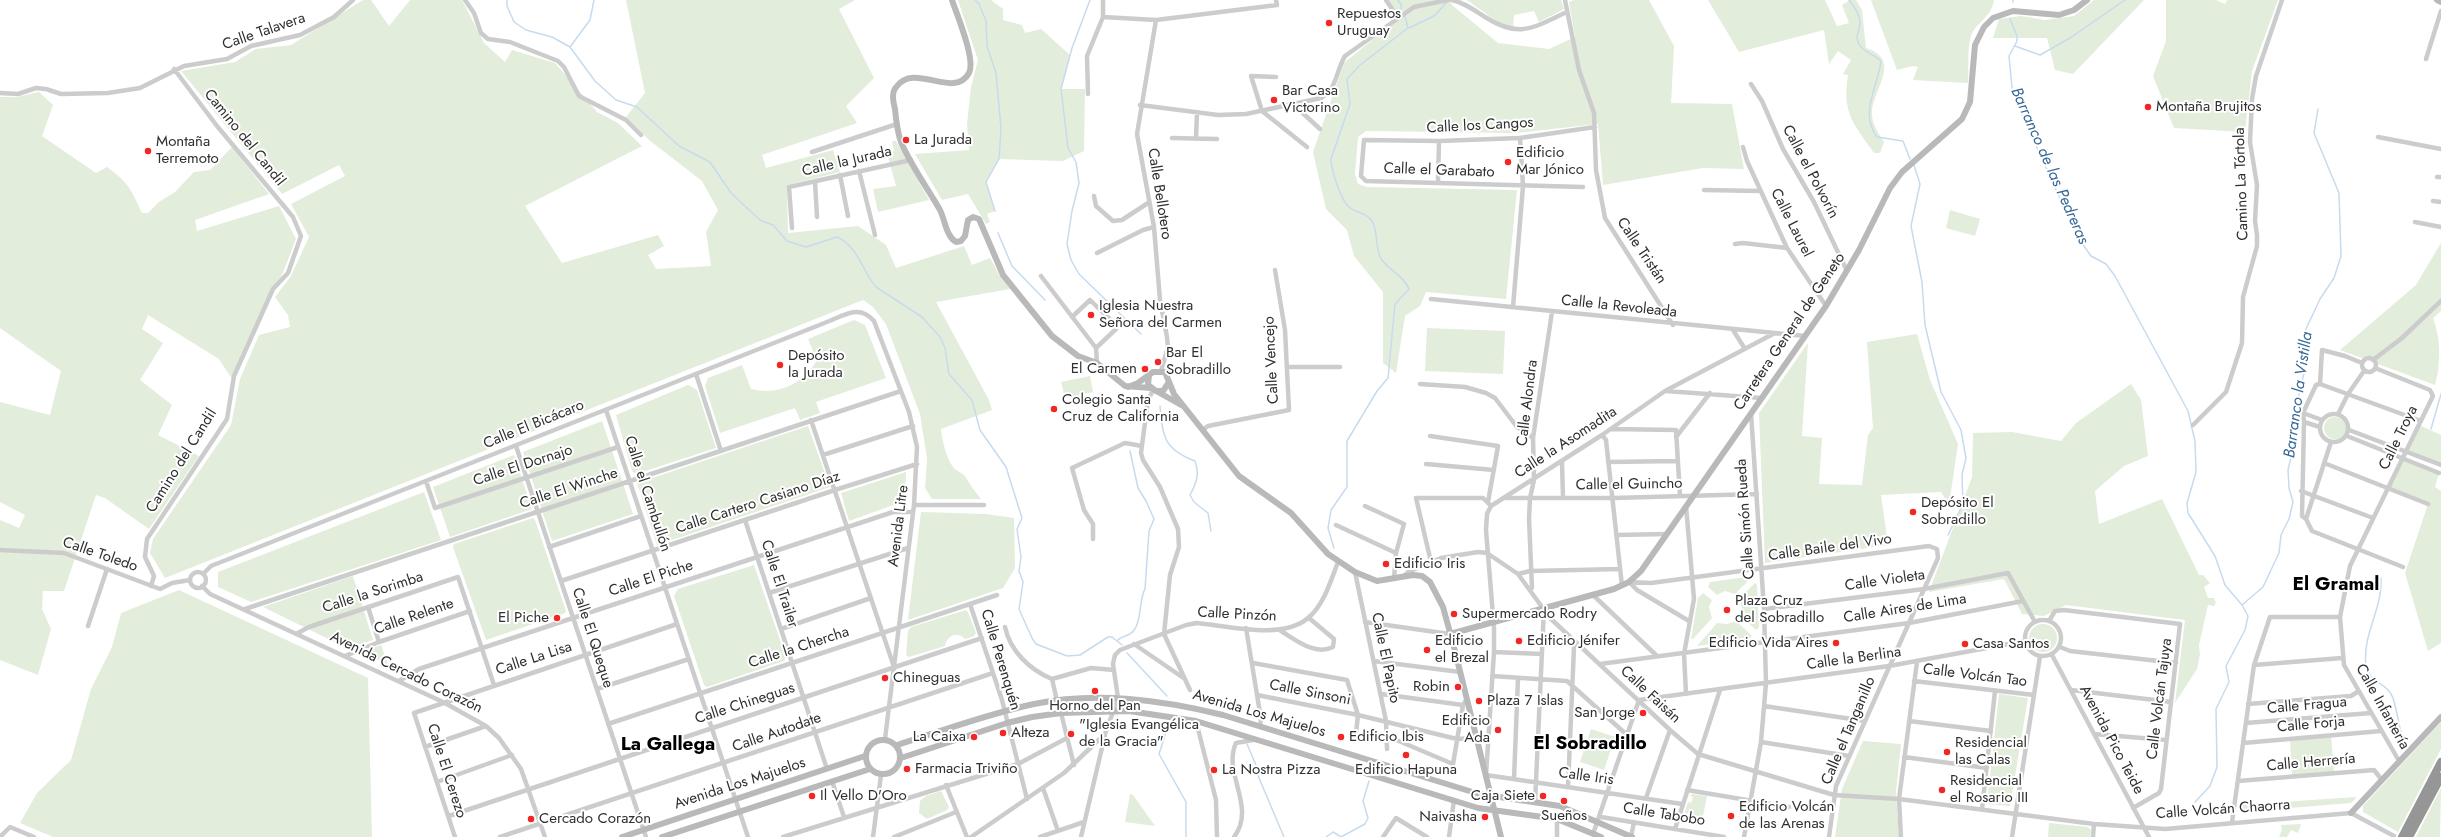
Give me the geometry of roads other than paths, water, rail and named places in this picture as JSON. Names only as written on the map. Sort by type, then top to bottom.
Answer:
[{"type":"highway","points":[[2398,836],[2441,762]]},
{"type":"highway","points":[[2409,837],[2441,777]]},
{"type":"main road","points":[[952,0],[971,63],[969,73],[955,83],[919,78],[902,81],[894,90],[893,98],[901,141],[941,212],[951,238],[956,242],[962,240],[965,236],[968,220],[973,217],[979,219],[1003,275],[1036,318],[1071,352],[1098,363],[1121,384],[1154,390],[1166,389],[1169,382]]},
{"type":"main road","name":"Carretera General de Geneto","points":[[1450,634],[1593,595],[1630,582],[1641,571],[1826,306],[1848,271],[1890,188],[1902,172],[1962,119],[1970,102],[1974,45],[1984,27],[1993,18],[2013,11],[2059,15],[2074,10],[2088,0]]},
{"type":"main road","points":[[2437,0],[2441,2]]},
{"type":"main road","points":[[1128,386],[1153,372],[1161,370],[1168,375],[1169,382],[1184,407],[1243,479],[1291,514],[1328,554],[1338,562],[1355,572],[1377,581],[1405,576],[1422,576],[1430,582],[1443,607],[1477,737],[1500,837]]},
{"type":"main road","points":[[1149,375],[1148,383],[1154,390],[1184,407]]},
{"type":"main road","name":"Avenida Los Majuelos","points":[[897,746],[1005,710],[1057,701],[1118,698],[1182,705],[1260,726],[1491,797],[1560,806],[1600,820],[1631,837]]},
{"type":"main road","name":"Avenida Los Majuelos","points":[[901,758],[1007,722],[1061,712],[1112,710],[1162,715],[1196,721],[1454,800],[1495,811],[1557,819],[1601,837]]},
{"type":"main road","points":[[2351,813],[2398,761],[2441,717]]},
{"type":"main road","points":[[1257,739],[1260,726]]},
{"type":"main road","points":[[885,739],[897,746],[901,758],[896,769],[890,773],[880,775],[870,769],[865,756],[870,744],[877,740],[885,739]]},
{"type":"main road","name":"Avenida Los Majuelos","points":[[622,837],[865,756]]},
{"type":"main road","name":"Avenida Los Majuelos","points":[[662,837],[870,769]]},
{"type":"street","name":"Calle Talavera","points":[[174,69],[227,59],[251,46],[300,35],[334,17],[353,0]]},
{"type":"street","points":[[465,0],[474,13],[481,33],[488,39],[510,42],[558,61],[564,67],[579,96],[626,120],[641,135]]},
{"type":"street","points":[[1088,94],[1087,56],[1103,17],[1103,0]]},
{"type":"street","points":[[1386,0],[1398,18]]},
{"type":"street","points":[[1140,105],[1197,112],[1232,114],[1262,111],[1321,98],[1332,92],[1340,65],[1345,56],[1414,7],[1448,0]]},
{"type":"street","points":[[1452,0],[1462,2],[1502,28],[1513,31],[1535,26],[1567,12]]},
{"type":"street","name":"Calle Tristán","points":[[1565,0],[1579,70],[1594,113],[1596,170],[1605,218],[1673,324]]},
{"type":"street","name":"Camino La Tórtola","points":[[2193,425],[2226,392],[2242,342],[2242,297],[2256,246],[2257,235],[2255,221],[2257,185],[2250,142],[2252,99],[2256,76],[2282,0]]},
{"type":"street","points":[[1103,17],[1156,20],[1276,2]]},
{"type":"street","points":[[2426,59],[2441,11]]},
{"type":"street","name":"Calle Bellotero","points":[[1156,20],[1140,105],[1137,134],[1148,203],[1154,227],[1160,300],[1168,337],[1168,347],[1161,370]]},
{"type":"street","points":[[0,93],[18,94],[36,88],[46,89],[61,94],[108,93],[148,86],[174,69]]},
{"type":"street","name":"Camino del Candil","points":[[151,586],[154,576],[145,557],[147,539],[227,419],[234,376],[273,289],[288,273],[301,236],[293,217],[217,126],[174,69]]},
{"type":"street","points":[[1276,77],[1251,76],[1262,111],[1307,146]]},
{"type":"street","name":"Calle el Polvorín","points":[[1751,84],[1762,102],[1782,149],[1814,202],[1848,271]]},
{"type":"street","points":[[1294,105],[1320,129]]},
{"type":"street","points":[[1196,139],[1197,112]]},
{"type":"street","points":[[812,152],[897,124]]},
{"type":"street","name":"Calle los Cangos","points":[[1366,181],[1361,176],[1364,140],[1439,141],[1520,138],[1595,127]]},
{"type":"street","points":[[2378,137],[2441,149]]},
{"type":"street","points":[[1172,138],[1217,139]]},
{"type":"street","points":[[1513,307],[1523,186],[1520,138]]},
{"type":"street","points":[[1438,182],[1439,141]]},
{"type":"street","name":"Calle Laurel","points":[[1743,147],[1787,248],[1826,306]]},
{"type":"street","name":"Calle la Jurada","points":[[792,228],[789,187],[911,160]]},
{"type":"street","points":[[859,171],[875,235]]},
{"type":"street","points":[[840,175],[848,216]]},
{"type":"street","points":[[815,181],[817,217]]},
{"type":"street","name":"Calle el Garabato","points":[[1366,181],[1583,187]]},
{"type":"street","points":[[1704,190],[1761,191]]},
{"type":"street","points":[[1094,196],[1096,206],[1113,221],[1122,220],[1148,203]]},
{"type":"street","points":[[2433,200],[2441,202]]},
{"type":"street","points":[[2415,222],[2441,227]]},
{"type":"street","points":[[1097,253],[1143,230],[1154,227]]},
{"type":"street","points":[[1735,244],[1743,243],[1787,248]]},
{"type":"street","name":"Calle Vencejo","points":[[1203,430],[1208,426],[1288,410],[1285,330],[1275,270]]},
{"type":"street","points":[[1040,276],[1096,348],[1098,363]]},
{"type":"street","name":"Calle la Revoleada","points":[[1431,298],[1552,312],[1805,336]]},
{"type":"street","points":[[1072,317],[1090,300],[1117,326],[1116,329],[1096,348]]},
{"type":"street","points":[[2373,360],[2402,338],[2441,301]]},
{"type":"street","name":"Calle El Bicácaro","points":[[203,574],[211,566],[854,312],[868,314],[874,321]]},
{"type":"street","name":"Calle Alondra","points":[[1532,590],[1530,571],[1530,498],[1534,480],[1533,438],[1552,312]]},
{"type":"street","name":"Avenida Litre","points":[[874,321],[913,426],[917,464],[914,505],[885,739]]},
{"type":"street","points":[[1733,330],[1745,349]]},
{"type":"street","name":"Calle la Asomadita","points":[[1490,504],[1534,480],[1562,462],[1602,436],[1665,391],[1773,334]]},
{"type":"street","points":[[2320,384],[2322,350],[2346,356],[2362,363]]},
{"type":"street","points":[[2362,363],[2366,358],[2373,360]]},
{"type":"street","points":[[2364,371],[2370,372],[2375,368],[2373,360]]},
{"type":"street","points":[[2338,414],[2348,394],[2364,371],[2362,363]]},
{"type":"street","points":[[1287,366],[1340,367]]},
{"type":"street","name":"Calle Troya","points":[[2358,550],[2433,396],[2430,390],[2375,368]]},
{"type":"street","points":[[696,374],[721,451]]},
{"type":"street","points":[[1420,384],[1465,387],[1486,393],[1495,398],[1517,427],[1533,438]]},
{"type":"street","points":[[2403,567],[2312,531],[2306,519],[2302,516],[2301,491],[2304,422],[2303,413],[2316,385],[2320,384],[2421,420]]},
{"type":"street","points":[[1154,390],[1148,400],[1142,446],[1143,460],[1172,510],[1179,535],[1178,552],[1170,575],[1164,634],[1187,680],[1190,690]]},
{"type":"street","name":"Calle El Winche","points":[[245,609],[901,391]]},
{"type":"street","points":[[1665,391],[1710,393],[1762,398]]},
{"type":"street","points":[[1676,437],[1710,393]]},
{"type":"street","name":"Calle el Cambullón","points":[[606,410],[748,837]]},
{"type":"street","name":"Calle Simón Rueda","points":[[1744,837],[1761,742],[1766,684],[1762,569],[1751,413]]},
{"type":"street","points":[[2303,413],[2322,420]]},
{"type":"street","points":[[2330,414],[2338,414],[2345,418],[2349,430],[2347,436],[2337,443],[2324,439],[2320,427],[2322,420],[2330,414]]},
{"type":"street","points":[[811,420],[894,668]]},
{"type":"street","points":[[2304,422],[2320,427]]},
{"type":"street","points":[[823,455],[913,426]]},
{"type":"street","points":[[1611,429],[1676,430],[1680,496]]},
{"type":"street","points":[[2349,430],[2441,465]]},
{"type":"street","points":[[1430,436],[1498,446],[1490,504],[1486,521],[1487,553],[1494,621],[1494,652],[1486,775]]},
{"type":"street","points":[[1602,436],[1606,440],[1622,586]]},
{"type":"street","points":[[2347,436],[2439,473]]},
{"type":"street","points":[[2306,519],[2331,442]]},
{"type":"street","points":[[1093,539],[1093,524],[1084,510],[1072,468],[1125,443],[1142,446]]},
{"type":"street","name":"Calle El Queque","points":[[516,446],[646,837]]},
{"type":"street","name":"Calle El Dornajo","points":[[426,481],[435,508],[618,446]]},
{"type":"street","points":[[1608,462],[1678,461]]},
{"type":"street","points":[[1562,462],[1563,498]]},
{"type":"street","points":[[2324,463],[2428,504]]},
{"type":"street","name":"Calle Cartero Casiano Díaz","points":[[561,581],[917,464]]},
{"type":"street","points":[[1426,464],[1494,470]]},
{"type":"street","points":[[2301,491],[2373,518]]},
{"type":"street","name":"Calle el Guincho","points":[[1501,498],[1613,498],[1757,494]]},
{"type":"street","points":[[1431,562],[1416,498],[1483,498],[1490,504]]},
{"type":"street","points":[[914,505],[984,505]]},
{"type":"street","points":[[1365,506],[1404,524],[1396,553],[1394,579]]},
{"type":"street","points":[[1686,506],[1694,599],[1684,654],[1686,694]]},
{"type":"street","name":"Calle El Piche","points":[[399,681],[419,669],[847,527],[893,512],[913,512]]},
{"type":"street","points":[[549,547],[641,516]]},
{"type":"street","name":"Calle El Trailer","points":[[745,520],[827,769]]},
{"type":"street","points":[[1336,525],[1396,553]]},
{"type":"street","points":[[1616,535],[1667,534]]},
{"type":"street","name":"Calle Baile del Vivo","points":[[1630,582],[1651,583],[1929,546],[1938,549]]},
{"type":"street","points":[[769,593],[908,548]]},
{"type":"street","name":"Calle el Tanganillo","points":[[1829,837],[1836,786],[1938,558],[1938,549]]},
{"type":"street","name":"Calle Toledo","points":[[0,550],[64,553],[160,589],[172,583],[190,580]]},
{"type":"street","name":"Calle Infantería","points":[[2358,550],[2350,566],[2340,617],[2342,658],[2398,761]]},
{"type":"street","points":[[1405,576],[1408,572],[1431,562],[1462,554],[1478,552],[1487,553]]},
{"type":"street","name":"Calle Faisán","points":[[1487,553],[1518,574],[1532,590],[1550,618],[1670,730],[1698,754],[1834,796]]},
{"type":"street","name":"Calle Pinzón","points":[[1118,698],[1114,670],[1115,655],[1124,648],[1186,625],[1197,623],[1281,631],[1296,626],[1309,618],[1327,591],[1338,562]]},
{"type":"street","points":[[88,626],[107,569]]},
{"type":"street","points":[[1518,574],[1530,571],[1620,569]]},
{"type":"street","name":"Calle El Papito","points":[[1355,572],[1386,721],[1387,749]]},
{"type":"street","name":"Calle Violeta","points":[[1764,609],[1924,589],[2008,573],[2023,601]]},
{"type":"street","points":[[193,574],[203,574],[205,582],[202,586],[195,587],[190,580],[193,574]]},
{"type":"street","name":"Calle la Sorimba","points":[[296,634],[309,627],[458,577],[470,611]]},
{"type":"street","points":[[1630,582],[1637,590],[1689,621]]},
{"type":"street","name":"Avenida Cercado Corazón","points":[[202,586],[210,594],[443,702],[486,726],[499,738],[512,755],[529,789],[545,837]]},
{"type":"street","name":"Calle la Chercha","points":[[608,724],[997,595]]},
{"type":"street","points":[[1593,595],[1657,656]]},
{"type":"street","points":[[781,629],[870,598]]},
{"type":"street","points":[[2023,601],[2035,622]]},
{"type":"street","name":"Calle Aires de Lima","points":[[1600,664],[1909,623],[2023,601]]},
{"type":"street","name":"Calle Perenquén","points":[[970,604],[1005,710],[1027,799]]},
{"type":"street","points":[[368,607],[379,642]]},
{"type":"street","points":[[1535,803],[1542,679],[1544,608]]},
{"type":"street","name":"Calle Volcán Tajuya","points":[[2048,621],[2055,611],[2064,610],[2180,624],[2161,789],[2159,793],[2133,808]]},
{"type":"street","points":[[470,611],[494,685]]},
{"type":"street","name":"Calle Relente","points":[[345,656],[379,642],[470,611]]},
{"type":"street","points":[[2232,822],[2254,665],[2270,617],[2340,617]]},
{"type":"street","points":[[1281,631],[1315,650],[1326,650],[1333,647],[1335,642],[1309,618]]},
{"type":"street","points":[[2048,621],[2059,628],[2061,634],[2060,647],[2052,655],[2040,656],[2028,648],[2025,641],[2029,627],[2035,622],[2048,621]]},
{"type":"street","points":[[1365,622],[1450,634]]},
{"type":"street","name":"Calle La Lisa","points":[[414,713],[677,624]]},
{"type":"street","points":[[1006,627],[1008,641],[1013,648],[1036,670],[1052,679],[1090,668],[1114,670]]},
{"type":"street","points":[[1246,628],[1253,663],[1260,726]]},
{"type":"street","name":"Calle Chineguas","points":[[449,816],[982,638]]},
{"type":"street","name":"Calle la Berlina","points":[[1639,700],[1766,684],[1917,662],[2025,641]]},
{"type":"street","points":[[1568,787],[1574,647],[1576,643]]},
{"type":"street","points":[[1134,644],[1187,680]]},
{"type":"street","points":[[2060,647],[2065,651],[2176,663]]},
{"type":"street","points":[[1494,652],[1542,654]]},
{"type":"street","name":"Avenida Pico Teide","points":[[2052,655],[2133,808],[2150,837]]},
{"type":"street","points":[[2012,837],[2040,656]]},
{"type":"street","points":[[597,689],[689,658]]},
{"type":"street","points":[[2254,665],[2342,658]]},
{"type":"street","points":[[1374,661],[1460,672]]},
{"type":"street","points":[[1901,837],[1899,799],[1917,662]]},
{"type":"street","points":[[1253,663],[1347,680],[1358,715],[1356,733]]},
{"type":"street","name":"Calle Autodate","points":[[500,837],[993,673]]},
{"type":"street","points":[[1492,676],[1567,681],[1627,735]]},
{"type":"street","points":[[1514,779],[1518,678]]},
{"type":"street","points":[[1052,679],[1057,701]]},
{"type":"street","name":"Calle Volcán Tao","points":[[1914,681],[2034,695]]},
{"type":"street","points":[[1675,828],[1720,690]]},
{"type":"street","points":[[2071,690],[2171,702]]},
{"type":"street","points":[[1982,809],[1995,691]]},
{"type":"street","points":[[2248,704],[2351,696],[2359,691]]},
{"type":"street","points":[[1381,694],[1463,705]]},
{"type":"street","name":"Calle Sinsoni","points":[[1257,695],[1386,721],[1457,739],[1477,737],[1482,739],[1488,738]]},
{"type":"street","points":[[1081,837],[1105,734],[1112,710],[1118,698]]},
{"type":"street","points":[[1387,736],[1453,764],[1463,705],[1467,698]]},
{"type":"street","points":[[1594,834],[1600,820],[1639,700]]},
{"type":"street","points":[[1764,706],[1865,721]]},
{"type":"street","points":[[1061,712],[1074,765]]},
{"type":"street","name":"Calle El Cerezo","points":[[414,713],[455,837]]},
{"type":"street","name":"Calle Fragua","points":[[2246,723],[2371,713]]},
{"type":"street","points":[[1196,721],[1216,800],[1217,837]]},
{"type":"street","points":[[1909,721],[1991,731]]},
{"type":"street","points":[[425,746],[486,726]]},
{"type":"street","points":[[1646,798],[1670,730]]},
{"type":"street","name":"Calle Forja","points":[[2243,743],[2381,731]]},
{"type":"street","points":[[971,837],[1074,765],[1105,734]]},
{"type":"street","points":[[2094,734],[2166,740]]},
{"type":"street","points":[[783,837],[877,806],[1018,764],[1067,738]]},
{"type":"street","points":[[1234,837],[1241,828],[1243,805],[1231,754],[1236,743],[1257,739]]},
{"type":"street","points":[[1761,742],[1849,756]]},
{"type":"street","points":[[437,782],[512,755]]},
{"type":"street","points":[[1904,756],[1987,768]]},
{"type":"street","name":"Calle Herrería","points":[[2238,781],[2374,770],[2382,780]]},
{"type":"street","points":[[873,837],[880,775]]},
{"type":"street","name":"Calle Iris","points":[[1486,775],[1682,804]]},
{"type":"street","points":[[832,781],[844,817]]},
{"type":"street","points":[[946,785],[967,837]]},
{"type":"street","points":[[1043,788],[1058,831]]},
{"type":"street","points":[[1687,790],[1789,807]]},
{"type":"street","name":"Calle Volcán Chaorra","points":[[1834,796],[1899,799],[2094,824],[2165,829],[2232,822],[2351,813]]},
{"type":"street","points":[[1449,837],[1454,800]]},
{"type":"street","points":[[894,837],[956,812]]},
{"type":"street","points":[[2351,813],[2398,836]]},
{"type":"street","points":[[1383,837],[1396,818],[1427,837]]},
{"type":"street","points":[[1557,819],[1557,837]]},
{"type":"street","name":"Calle Tabobo","points":[[1600,820],[1634,822],[1724,837]]},
{"type":"street","points":[[1040,837],[1084,822]]},
{"type":"street","points":[[1631,837],[1634,822]]},
{"type":"street","points":[[2093,837],[2094,824]]},
{"type":"street","points":[[0,837],[10,827],[34,837]]},
{"type":"waterway","points":[[507,0],[507,6],[514,22],[526,30],[552,37],[570,47],[595,81],[616,100],[637,107],[679,146],[710,162],[731,193],[760,220],[773,225],[787,241],[806,247],[837,237],[850,246],[876,287],[922,317],[940,337],[945,348],[949,374],[972,400],[980,430],[1006,467],[1022,518],[1017,529],[1021,557],[1019,571],[1023,582],[1019,609],[1032,638],[1036,644],[1067,656],[1080,655],[1108,637],[1112,637],[1122,645]]},
{"type":"waterway","points":[[570,47],[590,20],[594,0]]},
{"type":"waterway","points":[[975,0],[979,4],[986,21],[987,46],[996,73],[1001,128],[999,159],[986,182],[995,211]]},
{"type":"waterway","points":[[1090,0],[1072,48],[1061,89],[1068,148],[1076,162],[1079,183],[1072,211],[1067,244],[1071,260],[1079,274],[1141,334]]},
{"type":"waterway","points":[[1398,0],[1401,5],[1401,12]]},
{"type":"waterway","points":[[1849,0],[1860,20],[1857,39],[1861,47],[1881,61],[1871,100],[1870,119],[1872,128],[1877,137],[1903,141],[1910,159]]},
{"type":"waterway","points":[[2015,46],[2040,55],[2070,38],[2125,0]]},
{"type":"waterway","points":[[1409,28],[1434,16],[1448,1]]},
{"type":"waterway","points":[[1334,548],[1328,528],[1331,510],[1347,487],[1347,441],[1377,391],[1388,378],[1395,304],[1409,289],[1407,284],[1382,260],[1378,251],[1374,225],[1370,218],[1352,209],[1346,204],[1337,184],[1331,159],[1350,104],[1347,79],[1360,65],[1408,28],[1405,16]]},
{"type":"waterway","name":"Barranco de las Pedreras","points":[[2010,19],[2017,36],[2017,41],[2009,56],[2012,88],[2023,117],[2077,236],[2091,256],[2106,264],[2115,276],[2188,411],[2195,441],[2196,472],[2187,503],[2188,513],[2215,556],[2225,585],[2242,605],[2248,616],[2245,630],[2226,666],[2229,682],[2216,709],[2217,767],[2210,786],[2195,802]]},
{"type":"waterway","name":"Barranco la Vistilla","points":[[2242,605],[2263,587],[2279,553],[2281,535],[2289,519],[2293,502],[2289,488],[2288,470],[2295,440],[2293,420],[2304,373],[2302,353],[2305,331],[2320,299],[2334,278],[2341,256],[2339,193],[2314,133],[2318,109]]},
{"type":"waterway","points":[[1914,165],[1920,184],[1911,226],[1922,282],[1925,325],[1941,392],[1961,430],[1966,458],[1962,475],[1963,504],[1948,535]]},
{"type":"waterway","points":[[998,233],[1012,266],[1045,300]]},
{"type":"waterway","points":[[2431,429],[2441,394]]},
{"type":"waterway","points":[[1160,406],[1162,426],[1167,441],[1177,452],[1195,461],[1197,479],[1190,495],[1194,502],[1208,513],[1211,531]]},
{"type":"waterway","points":[[1118,640],[1130,634],[1134,630],[1139,619],[1145,589],[1149,531],[1154,519],[1138,488],[1130,451]]},
{"type":"waterway","points":[[2381,578],[2379,600],[2367,643],[2366,665],[2370,676],[2388,690],[2393,697],[2401,732]]},
{"type":"waterway","points":[[1127,653],[1167,696]]},
{"type":"waterway","points":[[1169,723],[1159,754],[1186,802],[1186,837]]},
{"type":"waterway","points":[[1247,744],[1256,765],[1259,778],[1284,837]]},
{"type":"waterway","points":[[1341,837],[1365,824],[1368,818],[1363,801],[1369,781]]},
{"type":"waterway","points":[[1326,837],[1333,832],[1341,837]]},
{"type":"place","name":"Repuestos Uruguay","points":[[1329,23]]},
{"type":"place","name":"Bar Casa Victorino","points":[[1274,100]]},
{"type":"place","name":"Montaña Brujitos","points":[[2148,107]]},
{"type":"place","name":"La Jurada","points":[[906,140]]},
{"type":"place","name":"Montaña Terremoto","points":[[148,151]]},
{"type":"place","name":"Edificio Mar Jónico","points":[[1508,162]]},
{"type":"place","name":"Iglesia Nuestra Señora del Carmen","points":[[1091,315]]},
{"type":"place","name":"Bar El Sobradillo","points":[[1158,362]]},
{"type":"place","name":"Depósito la Jurada","points":[[780,365]]},
{"type":"place","name":"El Carmen","points":[[1145,369]]},
{"type":"place","name":"Colegio Santa Cruz de California","points":[[1054,409]]},
{"type":"place","name":"Depósito El Sobradillo","points":[[1913,512]]},
{"type":"place","name":"Edificio Iris","points":[[1386,564]]},
{"type":"place","name":"Plaza Cruz del Sobradillo","points":[[1727,610]]},
{"type":"place","name":"Supermercado Rodry","points":[[1454,614]]},
{"type":"place","name":"El Piche","points":[[557,618]]},
{"type":"place","name":"Edificio Jénifer","points":[[1519,641]]},
{"type":"place","name":"Edificio Vida Aires","points":[[1836,643]]},
{"type":"place","name":"Casa Santos","points":[[1965,644]]},
{"type":"place","name":"Edificio el Brezal","points":[[1427,650]]},
{"type":"place","name":"Chineguas","points":[[885,678]]},
{"type":"place","name":"Robin","points":[[1458,687]]},
{"type":"place","name":"Horno del Pan","points":[[1095,691]]},
{"type":"place","name":"Plaza 7 Islas","points":[[1479,701]]},
{"type":"place","name":"San Jorge","points":[[1643,713]]},
{"type":"place","name":"Edificio Ada","points":[[1498,730]]},
{"type":"place","name":"Alteza","points":[[1003,733]]},
{"type":"place","name":"\"Iglesia Evangélica de la Gracia\"","points":[[1071,734]]},
{"type":"place","name":"La Caixa","points":[[974,737]]},
{"type":"place","name":"Edificio Ibis","points":[[1341,737]]},
{"type":"place","name":"Residencial las Calas","points":[[1947,752]]},
{"type":"place","name":"Edificio Hapuna","points":[[1406,755]]},
{"type":"place","name":"Farmacia Triviño","points":[[907,769]]},
{"type":"place","name":"La Nostra Pizza","points":[[1214,770]]},
{"type":"place","name":"Residencial el Rosario III","points":[[1942,790]]},
{"type":"place","name":"Il Vello D'Oro","points":[[812,796]]},
{"type":"place","name":"Caja Siete","points":[[1543,796]]},
{"type":"place","name":"Sueños","points":[[1564,801]]},
{"type":"place","name":"Edificio Volcán de las Arenas","points":[[1731,816]]},
{"type":"place","name":"Naivasha","points":[[1485,817]]},
{"type":"place","name":"Cercado Corazón","points":[[531,819]]},
{"type":"district","name":"El Gramal","points":[[2336,585]]},
{"type":"district","name":"El Sobradillo","points":[[1590,744]]},
{"type":"district","name":"La Gallega","points":[[668,745]]}]
